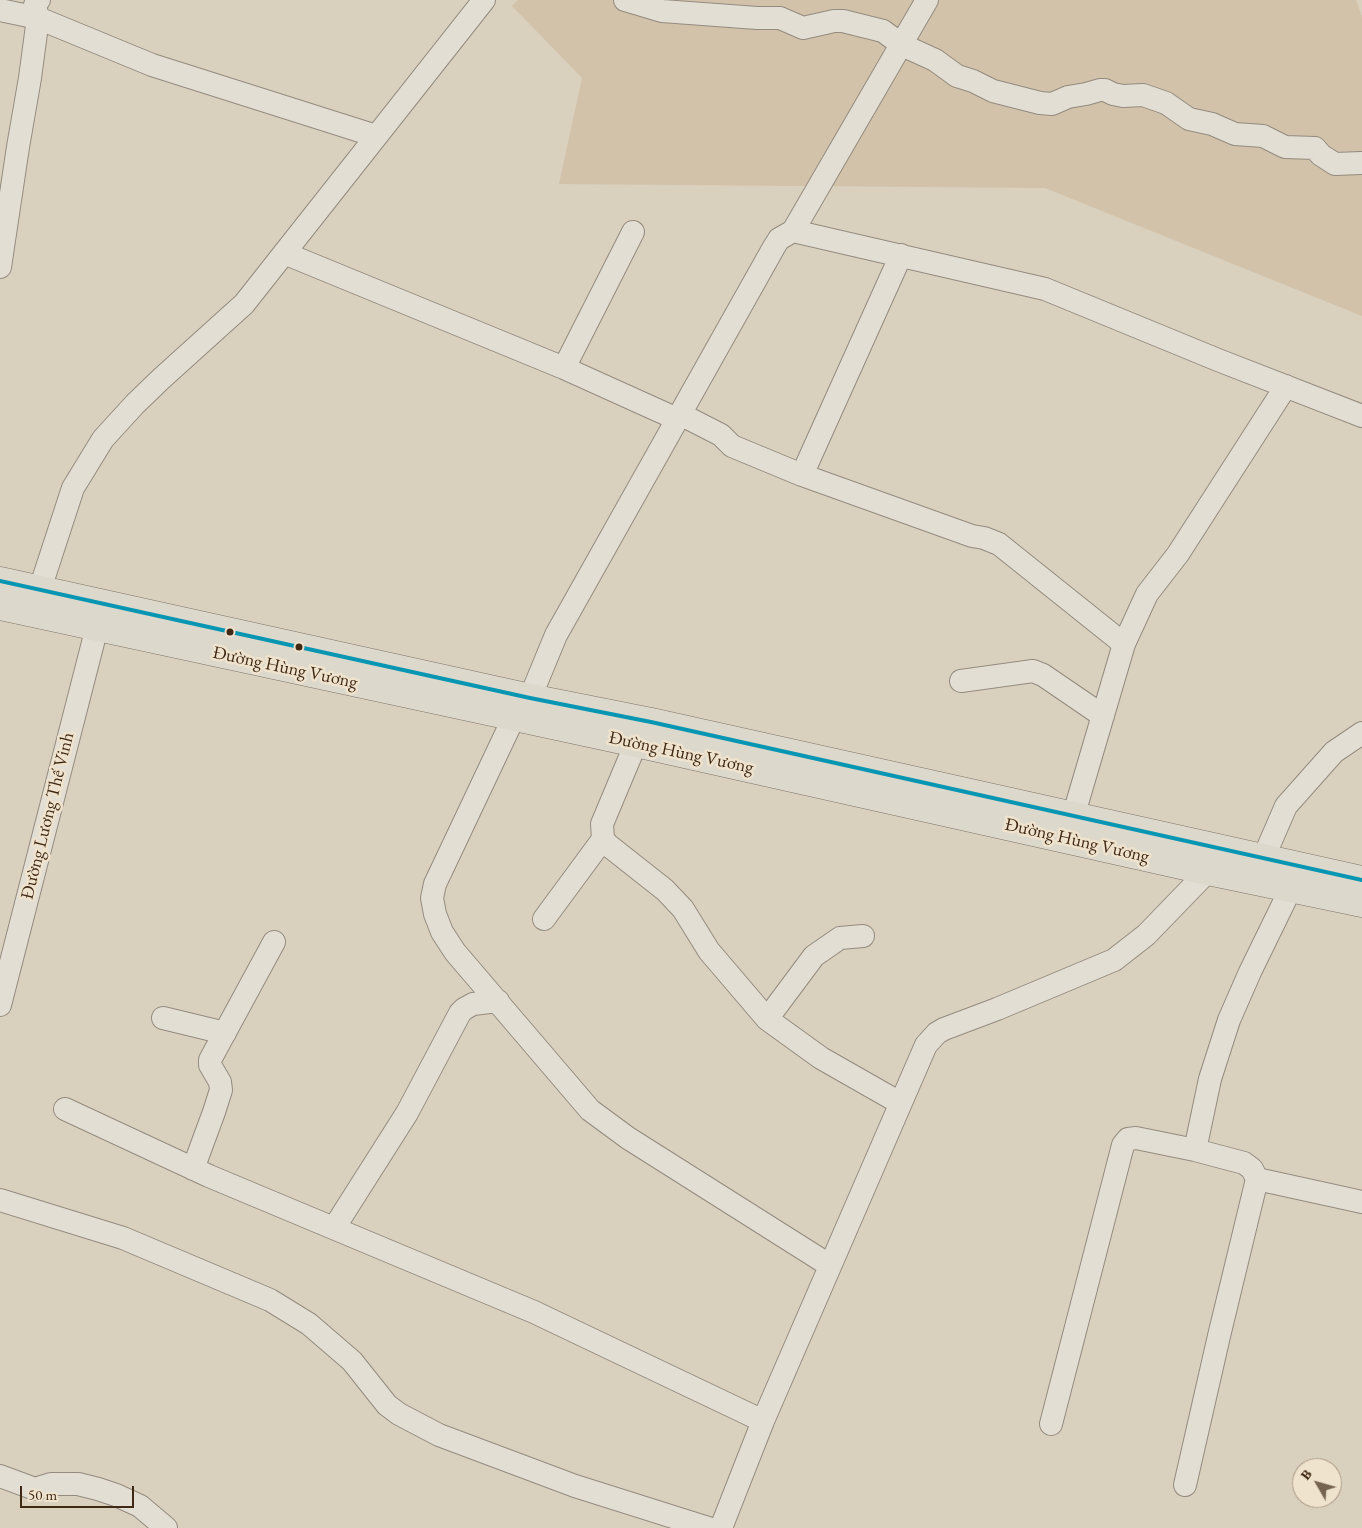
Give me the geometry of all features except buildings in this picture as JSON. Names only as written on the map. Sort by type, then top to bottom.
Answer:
[{"type":"highway","name":"Đường Hùng Vương","points":[[0,581],[40,589],[522,708],[636,743],[1362,903]]},
{"type":"highway","name":"Đường Hùng Vương","points":[[0,606],[97,627],[522,708],[651,722],[1362,880]]},
{"type":"street","points":[[40,589],[73,488],[103,439],[162,378],[244,304],[484,0]]},
{"type":"street","points":[[625,0],[662,11],[780,18],[803,28],[843,21],[878,28],[902,45],[935,60],[957,76],[973,81],[993,91],[1052,104],[1100,90],[1123,96],[1143,95],[1166,104],[1193,120],[1212,124],[1234,134],[1263,136],[1284,147],[1315,148],[1335,164],[1362,163]]},
{"type":"street","points":[[829,1265],[628,1138],[590,1110],[455,952],[442,932],[435,914],[432,898],[435,884],[556,635],[774,247],[779,239],[793,231],[927,0]]},
{"type":"street","points":[[0,10],[38,9],[152,65],[376,136]]},
{"type":"street","points":[[0,267],[7,166],[30,78],[38,9]]},
{"type":"street","points":[[793,231],[1046,289],[1362,416]]},
{"type":"street","points":[[564,368],[633,232]]},
{"type":"street","points":[[284,253],[679,416],[721,435],[732,446],[802,475],[963,533],[999,544],[1124,644]]},
{"type":"street","points":[[802,475],[901,255]]},
{"type":"street","points":[[1073,817],[1124,644],[1147,594],[1178,554],[1286,386]]},
{"type":"street","name":"Đường Lương Thế Vinh","points":[[0,1006],[97,627]]},
{"type":"street","points":[[961,681],[1033,671],[1043,675],[1103,716]]},
{"type":"street","points":[[1263,859],[1286,806],[1334,752],[1362,732]]},
{"type":"street","points":[[636,743],[602,824],[603,839],[665,890],[683,909],[709,951],[767,1019],[821,1058],[900,1103]]},
{"type":"street","points":[[544,920],[603,839]]},
{"type":"street","points":[[721,1528],[763,1421],[922,1051],[937,1033],[1114,960],[1146,935],[1208,870]]},
{"type":"street","points":[[1195,1150],[1210,1079],[1229,1020],[1291,888]]},
{"type":"street","points":[[767,1019],[814,956],[840,938],[864,936]]},
{"type":"street","points":[[193,1169],[221,1090],[220,1082],[210,1065],[210,1060],[274,942]]},
{"type":"street","points":[[334,1228],[407,1113],[460,1013],[473,1004],[498,1001]]},
{"type":"street","points":[[163,1018],[224,1033]]},
{"type":"street","points":[[65,1109],[193,1169],[534,1312],[763,1421]]},
{"type":"street","points":[[1051,1424],[1123,1145],[1128,1139],[1136,1138],[1195,1150],[1244,1163],[1252,1170],[1257,1179],[1219,1336],[1186,1485]]},
{"type":"street","points":[[1257,1179],[1362,1202]]},
{"type":"street","points":[[0,1200],[123,1238],[270,1300],[309,1324],[352,1361],[388,1405],[399,1414],[439,1435],[575,1486],[708,1528]]},
{"type":"street","points":[[0,1476],[35,1489],[51,1484],[78,1484],[116,1495],[140,1506],[166,1528]]},
{"type":"shaded area","points":[[518,0],[1356,0],[1362,17],[1362,316],[1045,188],[559,184],[582,78],[512,6]]},
{"type":"transit line","points":[[0,581],[530,698],[651,722],[1362,880]]}]
